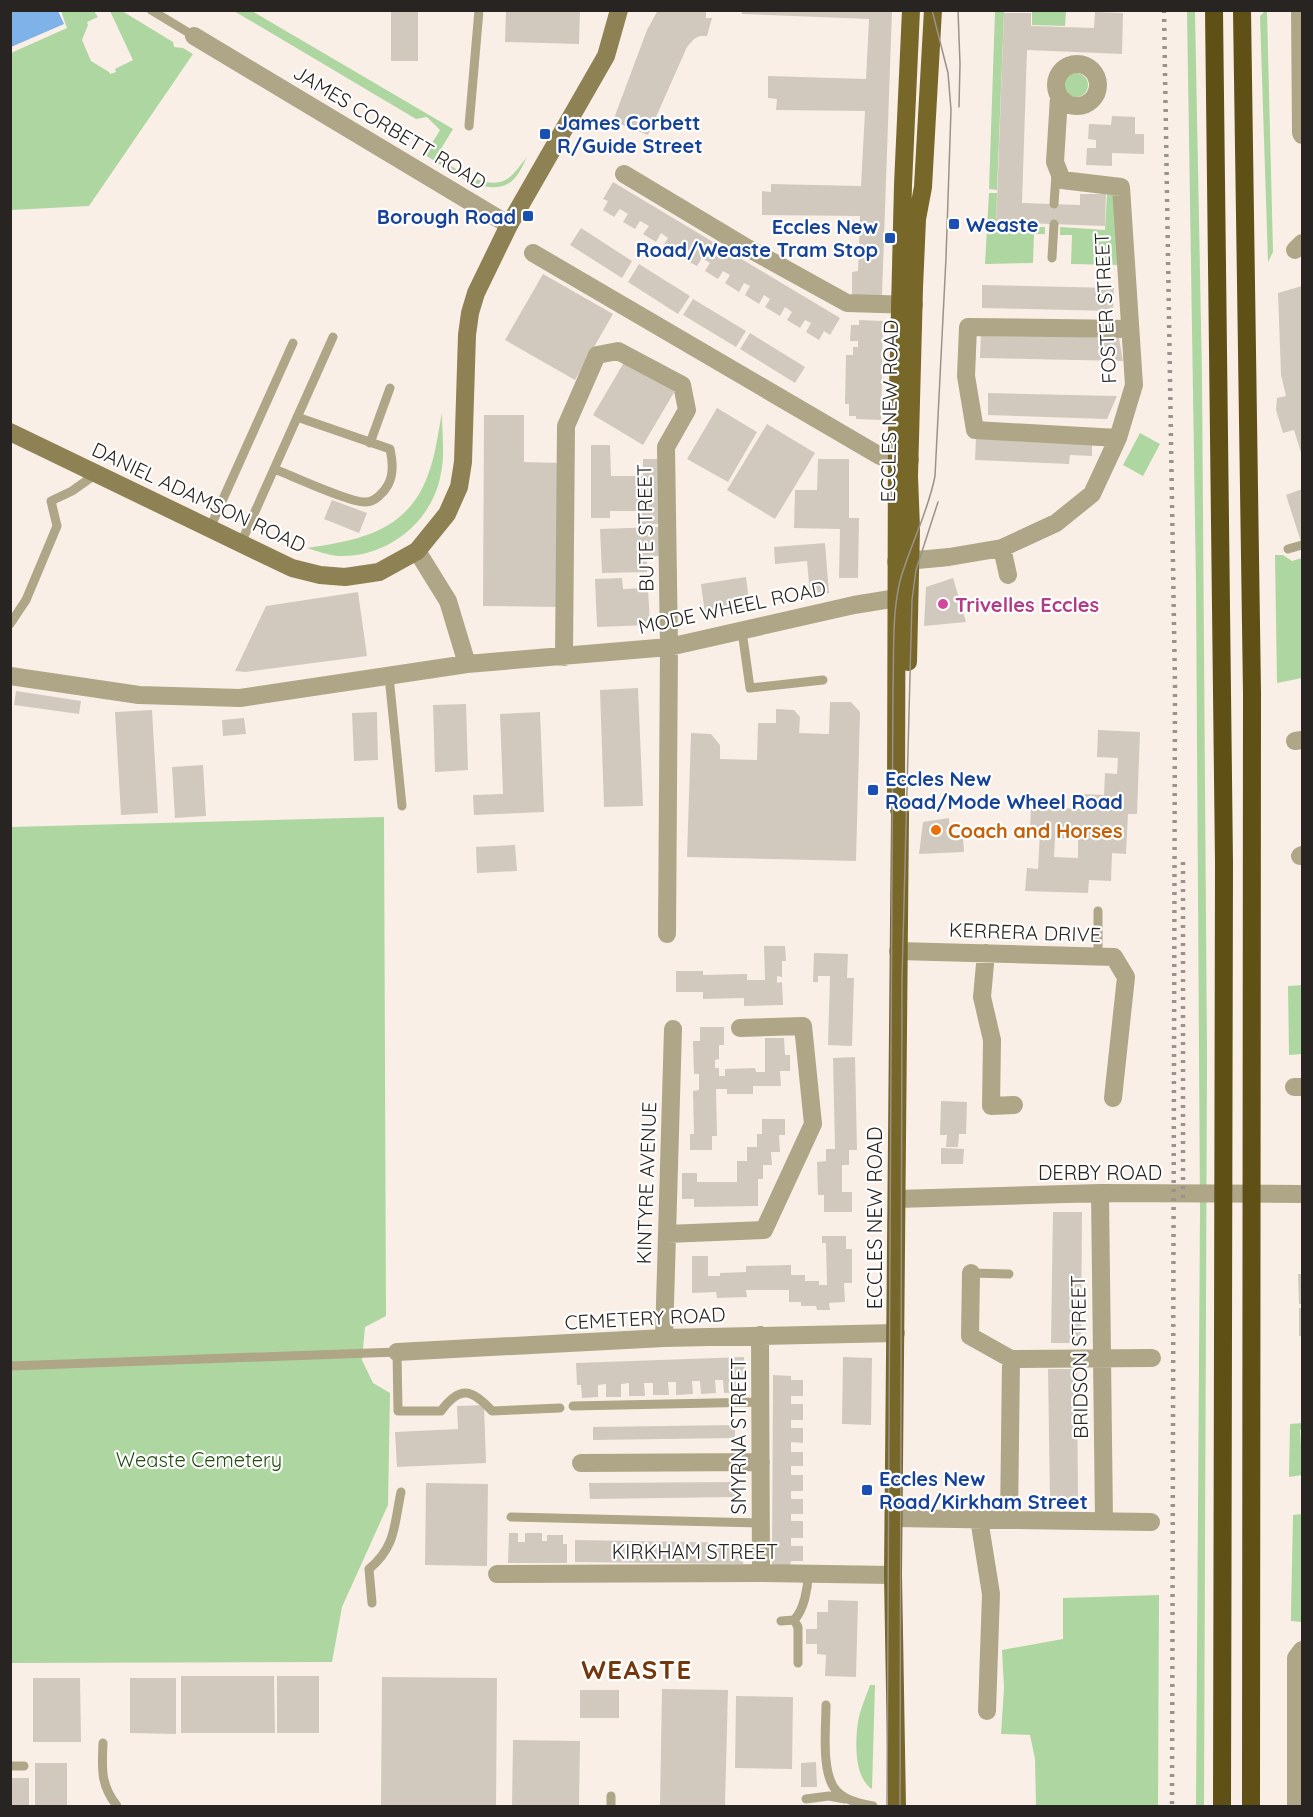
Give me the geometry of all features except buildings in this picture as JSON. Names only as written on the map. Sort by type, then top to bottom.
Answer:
[{"type":"highway","points":[[1214,10],[1224,863],[1222,1806]]},
{"type":"highway","points":[[1242,10],[1252,693],[1251,1806]]},
{"type":"main road","name":"ECCLES NEW ROAD","points":[[887,1806],[893,1624],[896,1333],[900,813],[896,799],[903,562],[911,10]]},
{"type":"main road","name":"ECCLES NEW ROAD","points":[[907,304],[923,187],[933,10]]},
{"type":"main road","name":"ECCLES NEW ROAD","points":[[893,1624],[897,1721],[897,1806]]},
{"type":"street","points":[[509,225],[606,56],[619,10]]},
{"type":"street","points":[[1300,10],[1302,135]]},
{"type":"street","name":"JAMES CORBETT ROAD","points":[[194,36],[509,225]]},
{"type":"street","points":[[1056,170],[1054,162],[1059,97]]},
{"type":"street","name":"FOSTER STREET","points":[[903,562],[970,562],[1056,523],[1092,494],[1118,438],[1134,385],[1121,187],[1062,180],[1056,170]]},
{"type":"street","points":[[624,174],[744,246],[847,303],[907,304]]},
{"type":"street","name":"DANIEL ADAMSON ROAD","points":[[10,432],[292,568],[320,576],[345,577],[379,572],[417,551],[447,514],[459,487],[463,462],[467,335],[470,313],[476,293],[509,225]]},
{"type":"street","points":[[533,253],[880,456],[904,460]]},
{"type":"street","points":[[1118,438],[975,430],[966,376],[968,327],[1130,329]]},
{"type":"street","name":"BUTE STREET","points":[[564,657],[566,426],[597,355],[618,351],[682,385],[687,410],[666,447],[669,647],[667,934]]},
{"type":"street","points":[[1002,548],[1008,575]]},
{"type":"street","points":[[417,551],[448,601],[467,664]]},
{"type":"street","name":"MODE WHEEL ROAD","points":[[10,676],[139,695],[240,698],[467,664],[669,647],[854,605],[902,597]]},
{"type":"street","name":"KERRERA DRIVE","points":[[898,951],[1114,957],[1126,977],[1113,1098]]},
{"type":"street","points":[[986,953],[982,997],[992,1040],[992,1106],[1014,1105]]},
{"type":"street","points":[[667,1234],[764,1230],[813,1124],[802,1026],[740,1028]]},
{"type":"street","name":"KINTYRE AVENUE","points":[[664,1338],[673,1029]]},
{"type":"street","name":"DERBY ROAD","points":[[897,1199],[1100,1193],[1294,1194]]},
{"type":"street","name":"BRIDSON STREET","points":[[1100,1193],[1104,1521]]},
{"type":"street","points":[[971,1273],[970,1336],[1011,1359],[1152,1358]]},
{"type":"street","name":"CEMETERY ROAD","points":[[397,1352],[664,1338],[896,1333]]},
{"type":"street","name":"SMYRNA STREET","points":[[760,1335],[761,1573]]},
{"type":"street","points":[[1009,1520],[1011,1359]]},
{"type":"street","points":[[581,1463],[760,1462]]},
{"type":"street","points":[[894,1518],[1151,1522]]},
{"type":"street","points":[[979,1519],[991,1594],[987,1711]]},
{"type":"street","name":"KIRKHAM STREET","points":[[497,1574],[893,1575]]},
{"type":"street","points":[[1296,1806],[1299,1740],[1296,1658],[1302,1650]]},
{"type":"lane","points":[[152,10],[165,15],[194,36]]},
{"type":"lane","points":[[469,126],[479,10]]},
{"type":"lane","points":[[1054,204],[1056,170]]},
{"type":"lane","points":[[1052,258],[1054,224]]},
{"type":"lane","points":[[241,543],[333,337]]},
{"type":"lane","points":[[210,528],[293,343]]},
{"type":"lane","points":[[370,442],[390,388]]},
{"type":"lane","points":[[274,469],[346,498],[366,502],[376,499],[392,478],[393,460],[390,449],[297,417]]},
{"type":"lane","points":[[10,624],[26,600],[57,525],[51,501],[72,491],[96,474]]},
{"type":"lane","points":[[1288,549],[1302,545]]},
{"type":"lane","points":[[742,630],[750,688],[823,680]]},
{"type":"lane","points":[[389,676],[402,806]]},
{"type":"lane","points":[[1098,911],[1098,957]]},
{"type":"lane","points":[[971,1273],[1009,1274]]},
{"type":"lane","points":[[10,1366],[397,1352],[398,1411],[441,1411],[451,1398],[471,1393],[479,1397],[492,1411],[560,1408]]},
{"type":"lane","points":[[573,1406],[759,1402]]},
{"type":"lane","points":[[372,1603],[369,1569],[383,1557],[390,1545],[400,1492]]},
{"type":"lane","points":[[511,1517],[761,1522]]},
{"type":"lane","points":[[781,1621],[794,1620],[799,1616],[808,1585],[808,1574]]},
{"type":"lane","points":[[794,1620],[798,1627],[798,1663]]},
{"type":"lane","points":[[826,1705],[827,1771],[834,1789],[848,1799]]},
{"type":"lane","points":[[103,1743],[102,1776],[105,1789],[117,1806]]},
{"type":"lane","points":[[10,1766],[24,1766]]},
{"type":"lane","points":[[611,1796],[611,1806]]},
{"type":"lane","points":[[806,1799],[829,1796],[873,1806]]},
{"type":"green space","points":[[61,11],[94,11],[98,17],[87,22],[82,40],[91,61],[110,74],[116,72],[115,69],[133,60],[110,11],[122,11],[173,42],[174,47],[183,48],[193,54],[89,206],[11,210],[11,53],[67,28]]},
{"type":"green space","points":[[234,11],[252,11],[453,129],[436,157],[461,172],[480,180],[499,182],[510,177],[527,157],[521,170],[512,181],[502,186],[491,187],[479,185],[455,174],[425,155],[440,130],[427,117],[416,119]]},
{"type":"green space","points":[[995,11],[1066,11],[1065,26],[1032,25],[1032,12],[1004,12],[997,190],[989,189]]},
{"type":"green space","points":[[1187,11],[1195,11],[1202,376],[1207,1055],[1204,1806],[1196,1806],[1200,1210],[1196,584]]},
{"type":"green space","points":[[1267,11],[1273,252],[1268,262],[1260,16]]},
{"type":"green space","points":[[1076,73],[1084,77],[1088,85],[1084,93],[1076,97],[1068,93],[1064,85],[1068,77]]},
{"type":"green space","points":[[989,193],[997,193],[996,229],[1025,230],[1025,227],[1045,227],[1045,234],[1034,234],[1033,263],[985,264]]},
{"type":"green space","points":[[1107,194],[1117,194],[1121,265],[1071,264],[1072,235],[1060,235],[1060,227],[1105,230]]},
{"type":"green space","points":[[442,413],[442,466],[436,491],[418,521],[405,534],[374,551],[356,555],[338,556],[307,548],[364,536],[396,520],[409,508],[420,492],[429,472]]},
{"type":"green space","points":[[1140,433],[1160,444],[1143,476],[1123,465]]},
{"type":"green space","points":[[1275,555],[1283,555],[1292,561],[1302,558],[1302,678],[1277,683]]},
{"type":"green space","name":"Weaste Cemetery","points":[[384,817],[386,1316],[365,1327],[362,1360],[373,1383],[390,1393],[388,1505],[342,1607],[332,1662],[11,1663],[10,827]]},
{"type":"green space","points":[[1302,985],[1302,1054],[1289,1055],[1288,986]]},
{"type":"green space","points":[[1302,1423],[1300,1430],[1302,1475],[1289,1477],[1290,1424]]},
{"type":"green space","points":[[1302,1514],[1302,1622],[1291,1621],[1291,1612],[1293,1515]]},
{"type":"green space","points":[[1159,1595],[1158,1806],[1036,1806],[1035,1759],[1030,1735],[1001,1734],[1004,1688],[1002,1650],[1063,1639],[1063,1598]]},
{"type":"green space","points":[[870,1685],[875,1685],[872,1789],[862,1777],[856,1749],[859,1717]]},
{"type":"water","points":[[11,10],[58,11],[64,24],[11,47]]},
{"type":"tram line","points":[[887,1806],[894,634],[900,581],[928,503],[935,476],[951,110],[948,73],[932,10]]},
{"type":"tram line","points":[[958,10],[959,107]]},
{"type":"tram line","points":[[900,1806],[902,979],[912,600],[916,570],[938,502]]},
{"type":"railway","points":[[1164,10],[1175,686],[1172,1806]]},
{"type":"railway","points":[[1183,862],[1183,1204]]},
{"type":"place","name":"James Corbett R/Guide Street","points":[[545,134]]},
{"type":"place","name":"Borough Road","points":[[528,216]]},
{"type":"place","name":"Weaste","points":[[954,224]]},
{"type":"place","name":"Eccles New Road/Weaste Tram Stop","points":[[890,238]]},
{"type":"place","name":"Trivelles Eccles","points":[[943,604]]},
{"type":"place","name":"Eccles New Road/Mode Wheel Road","points":[[873,790]]},
{"type":"place","name":"Coach and Horses","points":[[936,830]]},
{"type":"place","name":"Eccles New Road/Kirkham Street","points":[[867,1490]]},
{"type":"district","name":"WEASTE","points":[[637,1669]]}]
